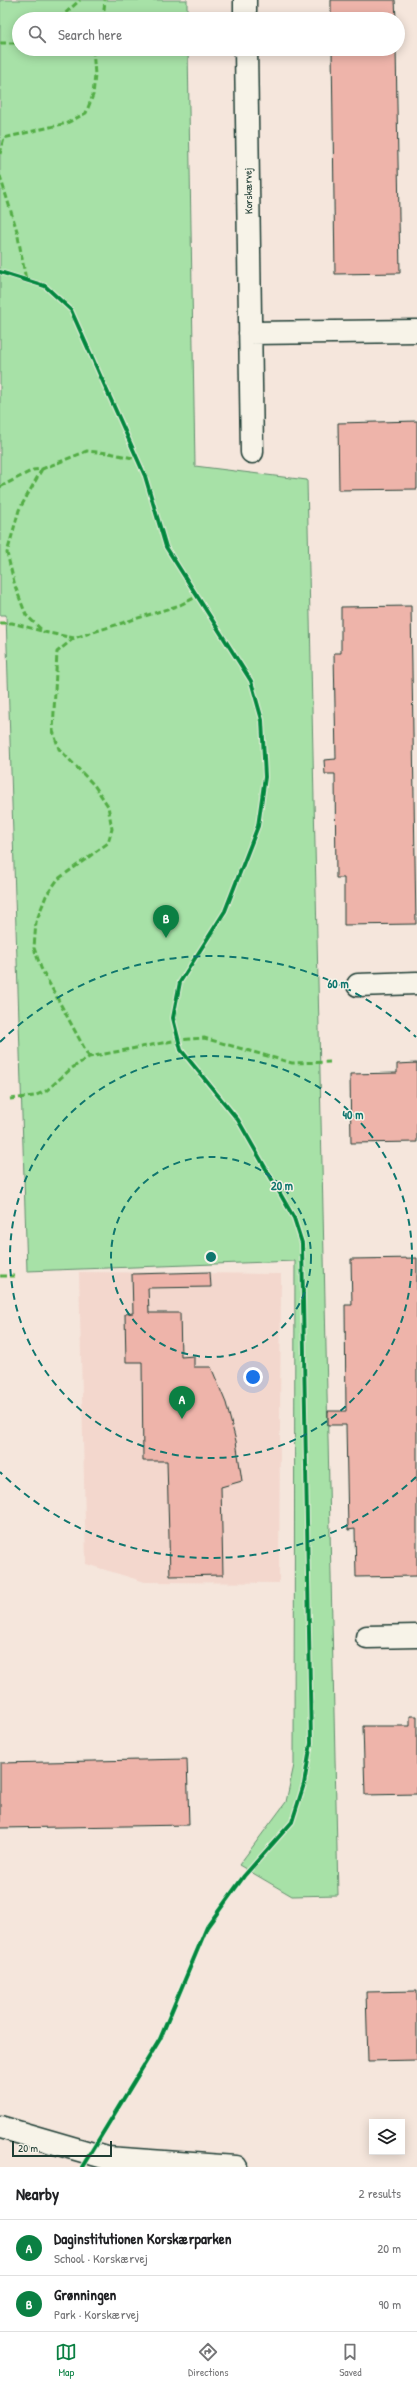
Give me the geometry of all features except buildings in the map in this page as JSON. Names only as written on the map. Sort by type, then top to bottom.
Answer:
[{"type":"street","points":[[245,0],[245,12]]},
{"type":"street","name":"Korskærvej","points":[[246,56],[252,452]]},
{"type":"street","points":[[250,334],[417,332]]},
{"type":"street","points":[[358,985],[417,984]]},
{"type":"street","points":[[368,1637],[417,1636]]},
{"type":"street","points":[[0,2127],[107,2158],[236,2167]]},
{"type":"shaded area","points":[[79,1272],[281,1274],[279,1583],[145,1582],[86,1564]]},
{"type":"green space","points":[[0,0],[187,0],[187,12],[12,12],[12,56],[188,56],[195,466],[307,480],[338,1895],[292,1896],[239,1865],[286,1802],[294,1765],[295,1261],[27,1271],[6,615],[0,615]]},
{"type":"marked path","points":[[67,12],[80,0]]},
{"type":"marked path","points":[[104,12],[105,0]]},
{"type":"marked path","points":[[0,43],[12,43]]},
{"type":"marked path","points":[[0,154],[4,138],[67,123],[86,113],[93,95],[95,75],[94,56]]},
{"type":"marked path","points":[[0,176],[17,231],[26,280]]},
{"type":"marked path","points":[[0,487],[33,470],[42,469],[87,451],[109,453],[137,459]]},
{"type":"marked path","points":[[42,469],[19,510],[7,553],[15,586],[26,615],[44,632],[74,638]]},
{"type":"marked path","points":[[89,1057],[41,968],[34,948],[36,922],[46,896],[58,879],[108,843],[112,829],[108,806],[94,785],[59,749],[53,731],[57,652],[74,638],[180,605],[196,597]]},
{"type":"marked path","points":[[0,623],[12,623],[42,631]]},
{"type":"marked path","points":[[10,1099],[34,1096],[46,1091],[72,1068],[89,1057],[178,1040],[204,1038],[292,1063],[330,1062]]},
{"type":"marked path","points":[[0,1276],[15,1276]]},
{"type":"cycle path","points":[[0,272],[45,286],[71,310],[145,476],[166,547],[251,681],[262,720],[265,777],[258,826],[225,911],[180,982],[173,1018],[181,1050],[238,1120],[294,1218],[302,1243],[311,1743],[304,1784],[292,1822],[244,1876],[207,1927],[160,2039],[82,2167]]},
{"type":"place","name":"Grønningen","points":[[166,938]]},
{"type":"place","name":"Daginstitutionen Korskærparken","points":[[182,1419]]}]
